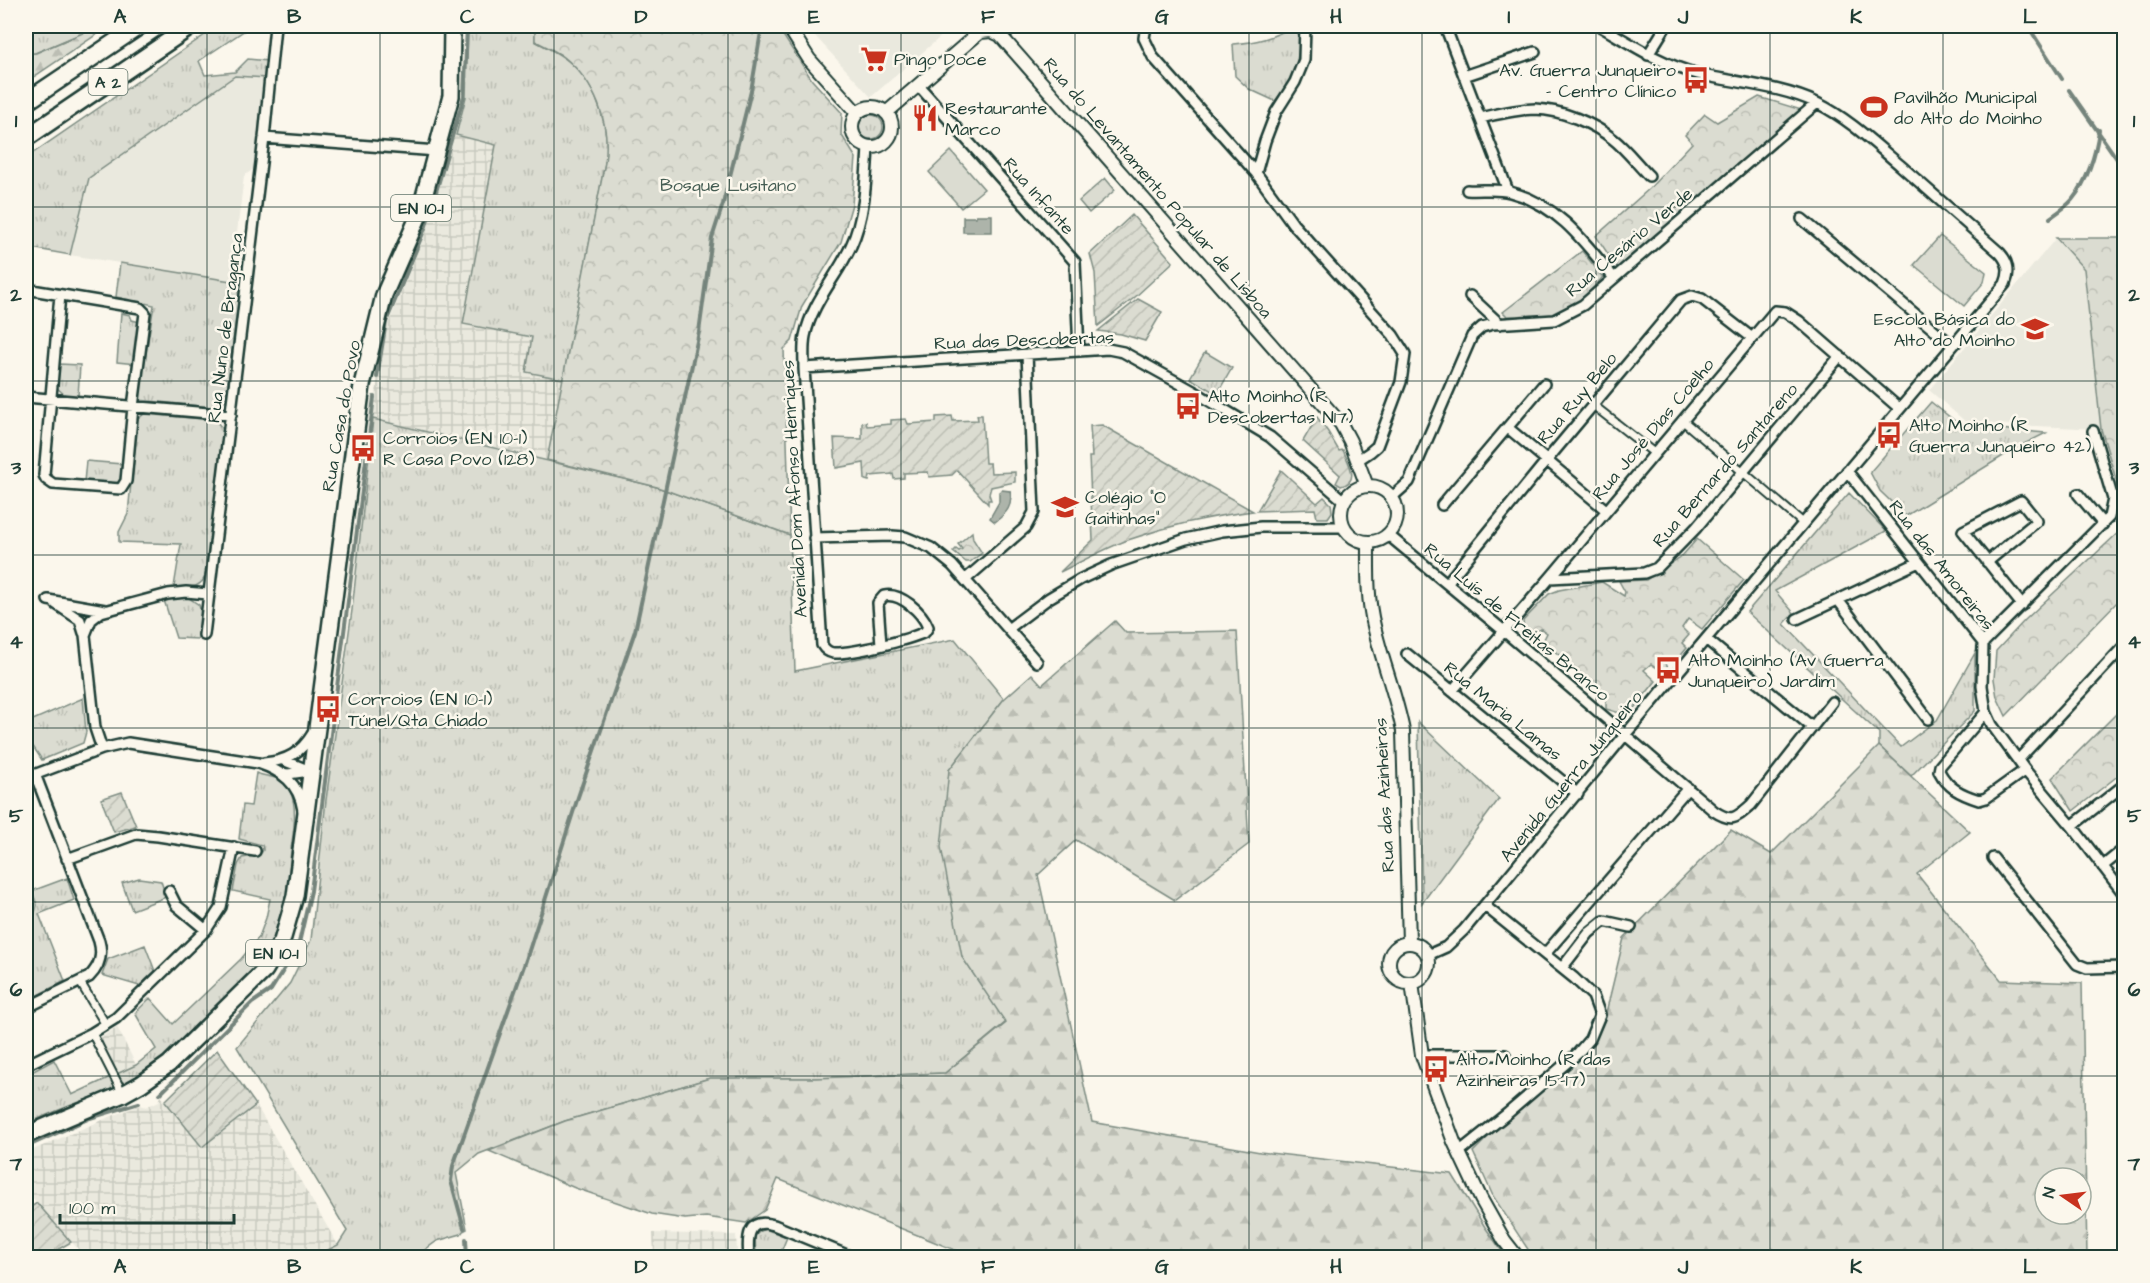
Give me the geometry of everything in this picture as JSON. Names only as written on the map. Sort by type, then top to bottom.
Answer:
[{"type":"highway","name":"A 2","points":[[26,102],[139,26]]},
{"type":"highway","name":"A 2","points":[[26,138],[191,26]]},
{"type":"main road","name":"Rua Casa do Povo","points":[[316,730],[362,385],[384,296],[419,215],[451,96],[452,26]]},
{"type":"main road","name":"EN 10-1","points":[[26,1135],[123,1094],[154,1076],[254,982],[275,956],[287,928],[295,896],[316,730]]},
{"type":"street","name":"Rua Nuno de Bragança","points":[[204,635],[264,138],[275,26]]},
{"type":"street","points":[[788,26],[809,59],[857,113]]},
{"type":"street","points":[[1146,26],[1144,38],[1153,57],[1256,173],[1293,224],[1393,335],[1405,354],[1401,382],[1377,446],[1358,460]]},
{"type":"street","points":[[1256,173],[1276,112],[1295,82],[1304,60],[1305,26]]},
{"type":"street","points":[[1445,26],[1508,191]]},
{"type":"street","name":"Avenida Guerra Junqueiro","points":[[1428,956],[1446,947],[1485,906],[2005,284],[2009,270],[2005,258],[1867,137],[1837,114],[1817,103],[1784,92],[1692,72],[1648,55],[1600,26]]},
{"type":"street","points":[[1648,55],[1666,26]]},
{"type":"street","name":"Rua do Levantamento Popular de Lisboa","points":[[886,113],[980,32],[991,31],[1000,35],[1341,424],[1367,486]]},
{"type":"street","points":[[1464,76],[1535,52]]},
{"type":"street","name":"Rua Infante","points":[[919,86],[1075,262],[1079,351]]},
{"type":"street","name":"Rua Cesário Verde","points":[[1391,498],[1409,482],[1418,465],[1472,336],[1482,327],[1554,320],[1583,305],[1817,103]]},
{"type":"street","points":[[875,107],[886,113],[890,117],[892,129],[888,139],[879,146],[868,147],[857,141],[851,130],[857,113],[862,109],[875,107]]},
{"type":"street","points":[[1480,118],[1509,111],[1536,109],[1564,115],[1591,125],[1614,139],[1649,176]]},
{"type":"street","points":[[264,138],[437,151]]},
{"type":"street","name":"Avenida Dom Afonso Henriques","points":[[868,147],[858,228],[810,320],[805,336],[804,368],[821,642],[826,650],[836,653],[881,645]]},
{"type":"street","points":[[1467,190],[1508,191],[1550,209],[1574,230],[1613,277]]},
{"type":"street","points":[[1802,219],[1952,345]]},
{"type":"street","points":[[26,289],[140,308],[144,312],[146,317],[133,406],[126,481],[125,486],[117,490],[53,484],[46,479],[44,471],[60,295]]},
{"type":"street","points":[[1470,296],[1500,324]]},
{"type":"street","name":"Rua Ruy Belo","points":[[1447,584],[1681,300],[1692,296],[1702,298],[1751,337]]},
{"type":"street","name":"Rua José Dias Coelho","points":[[1452,691],[1774,311],[1780,310],[1799,321],[1899,408]]},
{"type":"street","name":"Rua das Descobertas","points":[[804,368],[1079,351],[1123,352],[1270,437],[1344,501]]},
{"type":"street","points":[[966,579],[1026,527],[1033,515],[1027,354]]},
{"type":"street","name":"Rua Bernardo Santareno","points":[[1550,578],[1644,573],[1657,568],[1696,528],[1840,356]]},
{"type":"street","points":[[1442,505],[1544,384]]},
{"type":"street","points":[[26,397],[231,415]]},
{"type":"street","points":[[1593,405],[1654,453]]},
{"type":"street","points":[[1682,420],[1803,523]]},
{"type":"street","points":[[1508,428],[1606,510]]},
{"type":"street","points":[[1983,643],[2103,524],[2112,510],[2113,499],[2093,431]]},
{"type":"street","name":"Rua das Amoreiras","points":[[1847,471],[1983,643],[1982,686],[1986,712],[1992,725],[2124,894]]},
{"type":"street","points":[[1367,486],[1381,489],[1391,498],[1395,504],[1396,517],[1388,534],[1368,542],[1352,536],[1344,527],[1341,514],[1344,501],[1354,490],[1367,486]]},
{"type":"street","points":[[2078,494],[2103,524]]},
{"type":"street","points":[[1988,561],[2037,521],[2021,501],[1963,531],[2022,605]]},
{"type":"street","points":[[1008,629],[1049,598],[1081,579],[1111,565],[1186,539],[1222,531],[1261,527],[1344,527]]},
{"type":"street","name":"Rua Luís de Freitas Branco","points":[[1388,534],[1726,819],[1737,817],[1751,805],[1832,702]]},
{"type":"street","points":[[814,538],[880,535],[905,537],[936,551],[966,579],[1037,662]]},
{"type":"street","name":"Rua das Azinheiras","points":[[1368,542],[1370,604],[1374,626],[1403,731],[1409,942]]},
{"type":"street","points":[[1797,619],[1919,562]]},
{"type":"street","points":[[85,635],[91,620],[107,610],[168,594],[186,592],[208,594]]},
{"type":"street","points":[[884,596],[894,596],[920,614],[928,627],[922,634],[881,645],[878,603],[884,596]]},
{"type":"street","points":[[102,749],[95,728],[85,635],[80,620],[48,600],[107,610]]},
{"type":"street","points":[[1838,600],[1928,719]]},
{"type":"street","points":[[1706,639],[1812,728]]},
{"type":"street","points":[[2018,760],[2124,646]]},
{"type":"street","name":"Rua Maria Lamas","points":[[1407,654],[1578,794]]},
{"type":"street","points":[[1986,712],[1940,766],[1939,771],[1944,780],[1953,790],[1979,800],[1986,798],[2025,770]]},
{"type":"street","points":[[258,763],[292,757],[305,747],[316,730]]},
{"type":"street","points":[[26,1008],[80,982],[94,971],[101,957],[101,949],[67,859],[30,776],[102,749],[128,743],[258,763],[281,773],[310,771]]},
{"type":"street","points":[[283,760],[310,771]]},
{"type":"street","points":[[281,773],[295,786],[300,795],[303,806],[303,830]]},
{"type":"street","points":[[2072,826],[2124,785]]},
{"type":"street","points":[[1545,954],[1688,788]]},
{"type":"street","points":[[67,859],[136,834],[255,850]]},
{"type":"street","points":[[26,1065],[106,1025],[127,1008],[206,930],[221,907],[234,847]]},
{"type":"street","points":[[2103,866],[2124,849]]},
{"type":"street","points":[[1993,858],[2077,964],[2087,968],[2124,967]]},
{"type":"street","points":[[169,891],[176,905],[206,930]]},
{"type":"street","points":[[1459,1152],[1578,1053],[1590,1039],[1600,1015],[1593,996],[1485,906]]},
{"type":"street","points":[[1562,968],[1589,933],[1604,921],[1631,927]]},
{"type":"street","points":[[1409,942],[1420,946],[1428,956],[1428,970],[1425,976],[1412,983],[1393,975],[1389,961],[1396,948],[1409,942]]},
{"type":"street","points":[[80,982],[106,1025]]},
{"type":"street","points":[[1412,983],[1422,1055],[1459,1152],[1480,1199],[1504,1240],[1518,1257]]},
{"type":"street","points":[[92,1033],[120,1088]]},
{"type":"street","points":[[1422,1055],[1504,1055]]},
{"type":"street","points":[[749,1257],[747,1242],[750,1230],[758,1224],[769,1223],[854,1257]]},
{"type":"shaded area","name":"Pingo Doce","points":[[806,26],[953,26],[871,97]]},
{"type":"shaded area","points":[[235,76],[267,78],[255,168],[244,176],[231,281],[70,255],[89,178]]},
{"type":"shaded area","points":[[455,135],[496,145],[463,323],[533,337],[526,372],[563,379],[547,460],[373,419],[379,367],[387,327],[428,227]]},
{"type":"shaded area","points":[[976,215],[992,215],[992,232],[963,232],[963,217],[976,217]]},
{"type":"shaded area","name":"Escola Básica do Alto do Moinho","points":[[2056,238],[2084,268],[2101,429],[1967,423],[1929,390]]},
{"type":"shaded area","points":[[1010,491],[1010,505],[995,522],[990,518],[999,502],[999,492]]},
{"type":"shaded area","points":[[117,1027],[136,1065],[117,1075],[99,1039]]},
{"type":"shaded area","points":[[161,1096],[202,1147],[256,1105],[338,1245],[311,1258],[85,1257],[28,1193],[26,1194],[26,1153],[112,1116],[141,1105],[146,1107],[159,1101]]},
{"type":"shaded area","points":[[653,1233],[736,1235],[737,1251],[681,1257],[654,1257]]},
{"type":"green space","points":[[26,26],[99,26],[35,53],[26,54]]},
{"type":"green space","points":[[103,26],[103,30],[26,82],[26,54],[36,53]]},
{"type":"green space","points":[[218,26],[251,26],[199,61],[205,75],[235,72],[248,59],[268,61],[267,78],[235,76],[89,178],[70,255],[26,247],[26,158]]},
{"type":"green space","points":[[468,26],[535,26],[535,41],[560,55],[581,74],[596,98],[601,112],[607,153],[563,379],[526,372],[532,337],[463,324],[496,145],[456,135],[466,97]]},
{"type":"green space","name":"Bosque Lusitano","points":[[535,26],[777,26],[812,80],[842,113],[841,134],[856,158],[852,204],[841,242],[802,306],[792,341],[784,349],[790,535],[657,487],[547,460],[606,147],[603,118],[592,91],[575,67],[564,57],[535,41]]},
{"type":"green space","points":[[1294,26],[1302,26],[1295,75],[1275,101],[1249,89],[1235,76],[1233,44],[1265,39]]},
{"type":"green space","points":[[1759,97],[1808,112],[1618,269],[1596,236],[1649,189],[1692,143],[1685,135],[1705,114],[1717,122]]},
{"type":"green space","points":[[871,115],[879,119],[883,127],[879,135],[871,139],[863,135],[859,127],[863,119]]},
{"type":"green space","points":[[951,151],[984,189],[961,208],[929,172]]},
{"type":"green space","points":[[1105,178],[1115,190],[1089,213],[1079,201]]},
{"type":"green space","points":[[1132,215],[1173,262],[1134,298],[1098,326],[1095,273],[1090,254]]},
{"type":"green space","points":[[1940,236],[1986,272],[1984,282],[1964,306],[1914,265]]},
{"type":"green space","points":[[2056,238],[2124,238],[2124,606],[2119,600],[2006,716],[1997,697],[1994,679],[1996,651],[2025,620],[2121,530],[2121,496],[2101,429],[2084,269]]},
{"type":"green space","points":[[1582,251],[1603,277],[1577,302],[1561,312],[1545,317],[1507,316],[1503,312]]},
{"type":"green space","points":[[120,263],[231,281],[240,287],[226,399],[220,405],[211,407],[138,400],[154,305],[116,297]]},
{"type":"green space","points":[[1138,299],[1162,312],[1145,341],[1121,334],[1098,331]]},
{"type":"green space","points":[[121,313],[130,315],[132,320],[144,323],[136,364],[117,362]]},
{"type":"green space","points":[[1205,352],[1232,368],[1217,394],[1190,378]]},
{"type":"green space","points":[[59,364],[80,365],[78,396],[65,395],[57,388]]},
{"type":"green space","points":[[1931,402],[1961,426],[2046,433],[2016,448],[1906,516],[1880,491],[1870,472]]},
{"type":"green space","points":[[144,414],[215,420],[223,429],[206,574],[201,583],[193,587],[174,587],[181,544],[119,542],[119,532],[128,514],[137,420]]},
{"type":"green space","points":[[977,415],[982,415],[985,463],[990,463],[991,473],[1015,472],[1015,482],[991,487],[989,494],[991,500],[988,500],[988,504],[957,470],[952,475],[929,477],[928,472],[904,473],[904,478],[894,479],[893,474],[870,476],[869,481],[865,480],[864,463],[836,468],[834,438],[862,439],[862,423],[866,422],[867,426],[891,424],[891,420],[906,419],[908,424],[936,422],[936,417],[952,416],[953,421],[978,420]]},
{"type":"green space","points":[[1317,417],[1339,451],[1343,450],[1348,460],[1352,476],[1347,484],[1341,486],[1336,483],[1340,475],[1303,441]]},
{"type":"green space","points":[[373,419],[657,487],[790,535],[795,671],[955,639],[1004,699],[949,770],[962,957],[1006,1022],[945,1073],[815,1078],[710,1078],[565,1121],[479,1154],[456,1173],[467,1229],[461,1234],[437,1241],[415,1257],[312,1258],[338,1245],[347,1231],[237,1047],[290,983],[311,940]]},
{"type":"green space","points":[[1102,425],[1253,511],[1192,522],[1146,534],[1113,546],[1060,572],[1093,540],[1089,457],[1092,457],[1090,426]]},
{"type":"green space","points":[[86,461],[122,464],[120,481],[117,484],[84,482]]},
{"type":"green space","points":[[1281,470],[1317,503],[1324,497],[1331,504],[1332,512],[1328,518],[1317,518],[1315,509],[1257,511]]},
{"type":"green space","points":[[1849,493],[1886,531],[1775,591],[1794,613],[1784,624],[1901,747],[1937,720],[1975,653],[1975,711],[1911,776],[1879,746],[1879,733],[1747,612]]},
{"type":"green space","points":[[972,532],[973,539],[982,553],[970,562],[966,562],[953,552],[956,549],[959,551],[962,549],[958,544]]},
{"type":"green space","points":[[1697,539],[1744,580],[1702,629],[1688,619],[1682,628],[1689,635],[1682,643],[1687,648],[1677,660],[1670,659],[1666,663],[1668,669],[1664,672],[1651,664],[1644,670],[1656,681],[1630,713],[1623,714],[1606,709],[1606,698],[1598,689],[1543,641],[1547,633],[1541,629],[1532,635],[1524,629],[1523,621],[1549,594],[1602,582],[1624,596],[1625,592],[1619,581],[1646,580],[1682,556]]},
{"type":"green space","points":[[189,598],[199,605],[201,613],[198,639],[176,638],[164,600]]},
{"type":"green space","points":[[1115,621],[1126,633],[1237,631],[1249,844],[1175,900],[1076,840],[1038,875],[1092,1122],[1260,1152],[1452,1174],[1506,1257],[972,1257],[778,1179],[765,1210],[746,1223],[706,1217],[685,1219],[652,1214],[575,1188],[489,1151],[565,1121],[710,1078],[815,1078],[945,1073],[1006,1023],[962,957],[941,847],[949,770],[1004,699],[1032,674],[1042,685]]},
{"type":"green space","points":[[83,698],[86,732],[83,743],[42,760],[26,736],[26,723]]},
{"type":"green space","points":[[2124,706],[2124,771],[2073,811],[2052,778]]},
{"type":"green space","points":[[1418,722],[1499,799],[1422,903]]},
{"type":"green space","points":[[1879,746],[1970,832],[1917,874],[2001,980],[2082,983],[2085,1166],[2033,1166],[2033,1226],[2086,1226],[2087,1257],[1533,1257],[1493,1196],[1473,1152],[1604,1021],[1624,938],[1731,830],[1771,854]]},
{"type":"green space","points":[[256,773],[278,779],[285,784],[294,807],[294,826],[284,905],[274,941],[267,953],[240,986],[149,1070],[118,1087],[26,1125],[26,1075],[54,1060],[72,1095],[136,1065],[156,1049],[135,1013],[150,998],[173,1024],[241,959],[259,937],[270,899],[233,891],[238,865],[242,858],[260,855],[263,850],[262,845],[239,839],[243,805],[251,806]]},
{"type":"green space","points":[[122,792],[136,826],[114,832],[101,799]]},
{"type":"green space","points":[[67,878],[74,900],[39,914],[65,981],[26,1001],[26,948],[37,905],[32,891]]},
{"type":"green space","points":[[139,878],[161,881],[166,897],[132,910],[122,883]]},
{"type":"green space","points":[[145,945],[155,971],[139,986],[102,975],[108,959]]},
{"type":"green space","points":[[217,1050],[256,1105],[202,1147],[165,1101]]},
{"type":"green space","points":[[37,1203],[71,1242],[45,1257],[26,1257],[26,1210]]},
{"type":"green space","points":[[765,1229],[787,1237],[779,1257],[756,1257],[755,1236]]},
{"type":"waterway","points":[[377,377],[386,322],[426,226],[464,96],[467,26]]},
{"type":"waterway","points":[[464,1228],[451,1181],[453,1166],[526,960],[578,797],[635,631],[699,332],[712,238],[723,204],[751,91],[762,26]]},
{"type":"waterway","points":[[2028,26],[2062,79]]},
{"type":"waterway","points":[[2069,90],[2124,169]]},
{"type":"waterway","points":[[2050,218],[2070,203],[2082,185],[2096,149],[2099,130]]},
{"type":"waterway","points":[[160,1094],[252,1003],[271,990],[298,947],[311,891],[374,397]]},
{"type":"waterway","points":[[26,1147],[90,1118],[139,1103]]},
{"type":"waterway","points":[[466,1239],[467,1258]]},
{"type":"place","name":"Pingo Doce","points":[[874,59]]},
{"type":"place","name":"Av. Guerra Junqueiro - Centro Clínico","points":[[1696,80]]},
{"type":"place","name":"Pavilhão Municipal do Alto do Moinho","points":[[1874,107]]},
{"type":"place","name":"Restaurante Marco","points":[[925,118]]},
{"type":"place","name":"Escola Básica do Alto do Moinho","points":[[2035,329]]},
{"type":"place","name":"Alto Moinho (R Descobertas N17)","points":[[1188,406]]},
{"type":"place","name":"Alto Moinho (R Guerra Junqueiro 42)","points":[[1889,435]]},
{"type":"place","name":"Corroios (EN 10-1) R Casa Povo (128)","points":[[363,448]]},
{"type":"place","name":"Colégio \"O Gaitinhas\"","points":[[1065,507]]},
{"type":"place","name":"Alto Moinho (Av Guerra Junqueiro) Jardim","points":[[1668,670]]},
{"type":"place","name":"Corroios (EN 10-1) Túnel/Qta Chiado","points":[[328,709]]},
{"type":"place","name":"Alto Moinho (R das Azinheiras 15-17)","points":[[1436,1069]]}]
